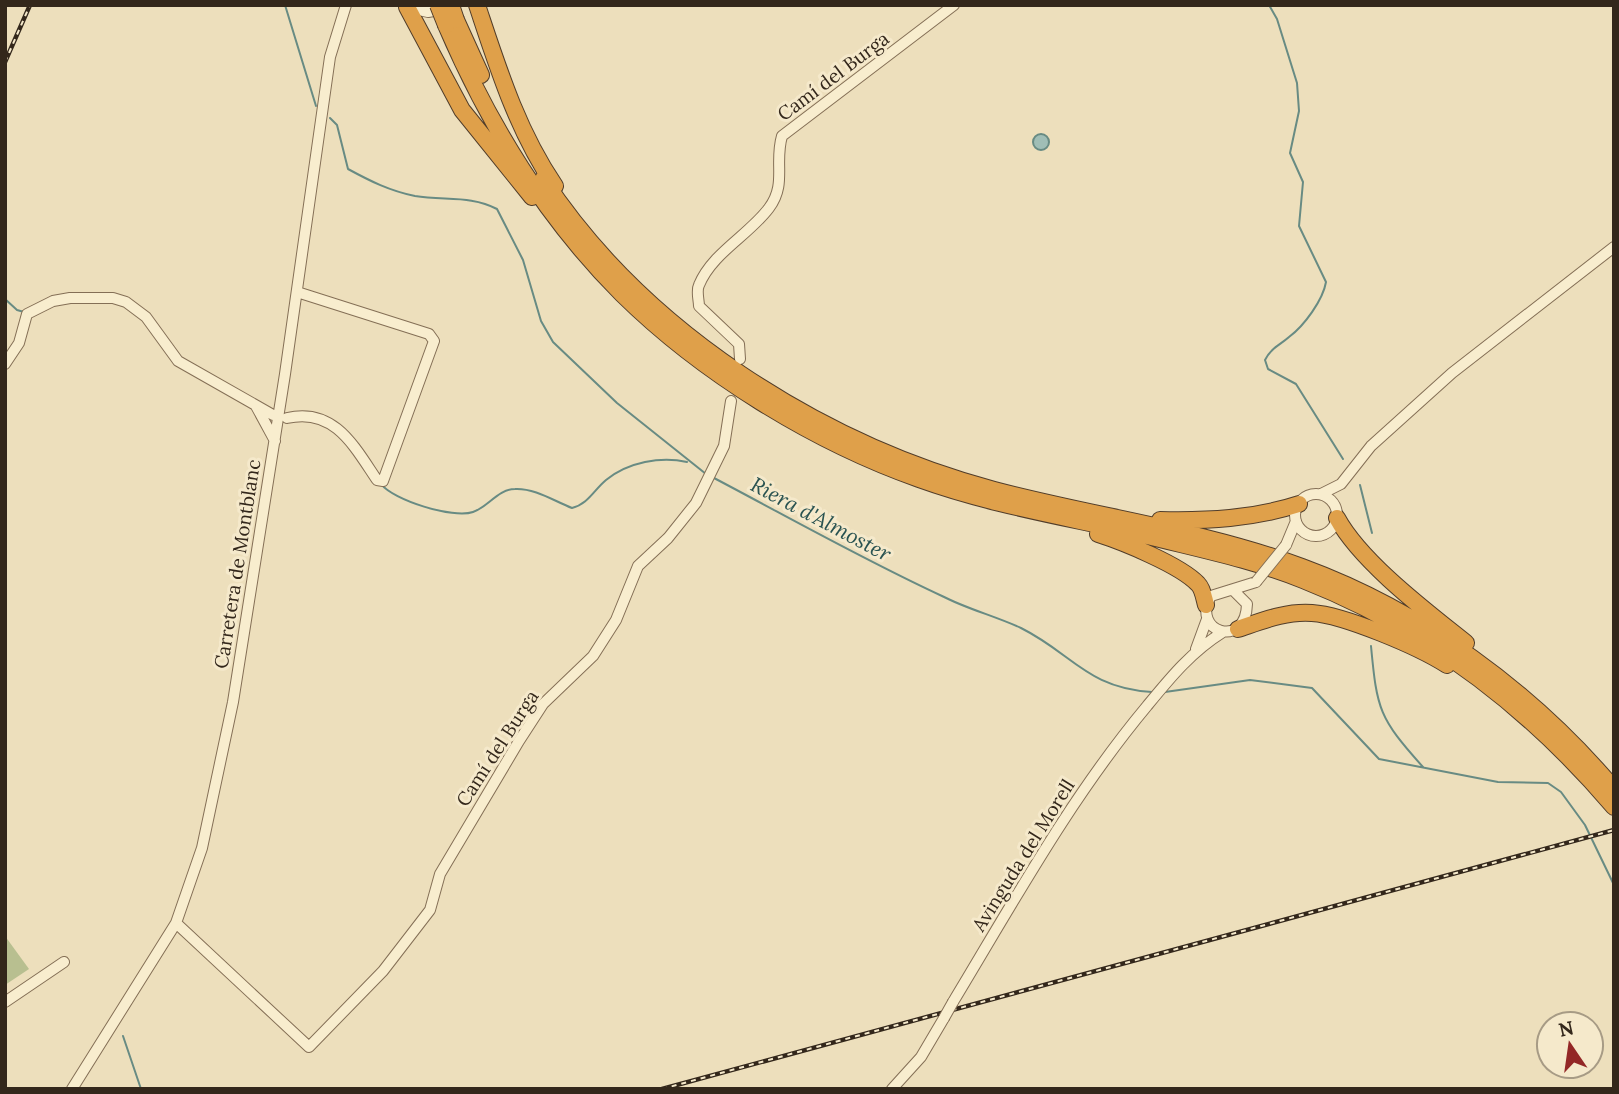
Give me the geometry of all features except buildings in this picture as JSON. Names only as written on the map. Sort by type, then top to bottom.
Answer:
[{"type":"highway","points":[[439,5],[452,14],[476,66],[510,128],[550,189],[592,242],[639,292],[683,330],[792,408],[991,508],[1116,540],[1188,576],[1200,586],[1206,612]]},
{"type":"highway","points":[[477,5],[507,94],[529,145],[554,185],[639,292]]},
{"type":"highway","points":[[405,6],[462,110],[580,256],[676,340],[787,418],[851,451],[920,473],[992,502],[1242,560],[1300,579],[1355,602],[1412,632],[1489,684],[1553,740],[1614,808]]},
{"type":"highway","points":[[452,14],[494,122],[541,196],[623,295]]},
{"type":"highway","points":[[920,473],[1160,520],[1212,521],[1276,511],[1299,503]]},
{"type":"highway","points":[[920,473],[1245,548],[1303,567],[1416,621],[1494,674],[1560,731]]},
{"type":"highway","points":[[1336,512],[1352,541],[1424,609],[1498,670],[1614,789]]},
{"type":"highway","points":[[1231,631],[1279,615],[1311,613],[1346,620],[1443,662],[1484,688],[1614,808]]},
{"type":"street","points":[[344,10],[352,5]]},
{"type":"street","name":"Camí del Burga","points":[[740,359],[739,344],[699,306],[698,287],[714,262],[769,208],[781,184],[776,154],[782,136],[954,5]]},
{"type":"street","points":[[405,6],[452,14]]},
{"type":"street","name":"Carretera de Montblanc","points":[[72,1089],[176,923],[202,848],[216,792],[275,441],[330,57],[344,10]]},
{"type":"street","points":[[1256,582],[1234,591],[1220,591],[1211,596],[1206,612],[1213,628],[1231,631],[1247,618],[1247,604],[1256,582],[1286,545],[1296,521],[1299,503],[1308,496],[1321,494],[1340,484],[1371,446],[1452,373],[1614,247]]},
{"type":"street","points":[[286,418],[310,415],[334,424],[353,444],[377,480],[383,481],[434,341],[429,334],[297,292]]},
{"type":"street","points":[[5,364],[19,343],[27,314],[53,301],[113,298],[126,302],[146,317],[178,361],[273,415]]},
{"type":"street","name":"Camí del Burga","points":[[176,923],[309,1047],[383,971],[430,910],[440,874],[543,704],[593,656],[616,620],[638,566],[668,538],[696,503],[724,446],[731,401]]},
{"type":"street","points":[[254,404],[275,441]]},
{"type":"street","points":[[1286,545],[1308,534],[1326,533],[1336,512],[1340,484]]},
{"type":"street","points":[[1321,494],[1336,512]]},
{"type":"street","points":[[1296,521],[1308,534]]},
{"type":"street","points":[[1234,591],[1247,604]]},
{"type":"street","name":"Avinguda del Morell","points":[[1196,649],[1206,612]]},
{"type":"street","name":"Avinguda del Morell","points":[[892,1089],[921,1057],[1076,800],[1158,693],[1196,649],[1231,631]]},
{"type":"street","points":[[5,1002],[64,962]]},
{"type":"green space","points":[[5,936],[29,969],[5,985]]},
{"type":"water","points":[[1038,134],[1044,134],[1049,142],[1047,148],[1038,150],[1033,145],[1033,139]]},
{"type":"waterway","name":"Riera d'Almoster","points":[[285,5],[316,106]]},
{"type":"waterway","points":[[1269,5],[1277,19],[1297,83],[1299,111],[1290,153],[1303,182],[1299,226],[1326,282],[1321,297],[1307,320],[1265,360],[1268,369],[1296,384],[1343,459]]},
{"type":"waterway","name":"Riera d'Almoster","points":[[330,118],[337,125],[348,169],[406,194],[467,200],[497,209],[523,260],[541,321],[553,342],[617,403],[706,474]]},
{"type":"waterway","points":[[5,299],[17,310],[24,312]]},
{"type":"waterway","points":[[381,484],[410,502],[452,513],[473,512],[503,492],[515,489],[537,493],[572,508],[624,469],[656,460],[687,462]]},
{"type":"waterway","name":"Riera d'Almoster","points":[[714,478],[913,582],[961,605],[1021,628],[1096,677],[1111,684],[1152,692]]},
{"type":"waterway","points":[[1360,485],[1372,533]]},
{"type":"waterway","points":[[1371,646],[1375,685],[1383,712],[1397,736],[1423,767]]},
{"type":"waterway","name":"Riera d'Almoster","points":[[1165,692],[1250,680],[1312,688],[1379,759],[1498,782],[1548,783],[1561,792],[1585,825],[1614,885]]},
{"type":"waterway","points":[[123,1036],[141,1089]]},
{"type":"railway","points":[[5,62],[30,5]]},
{"type":"railway","points":[[662,1089],[1614,830]]}]
